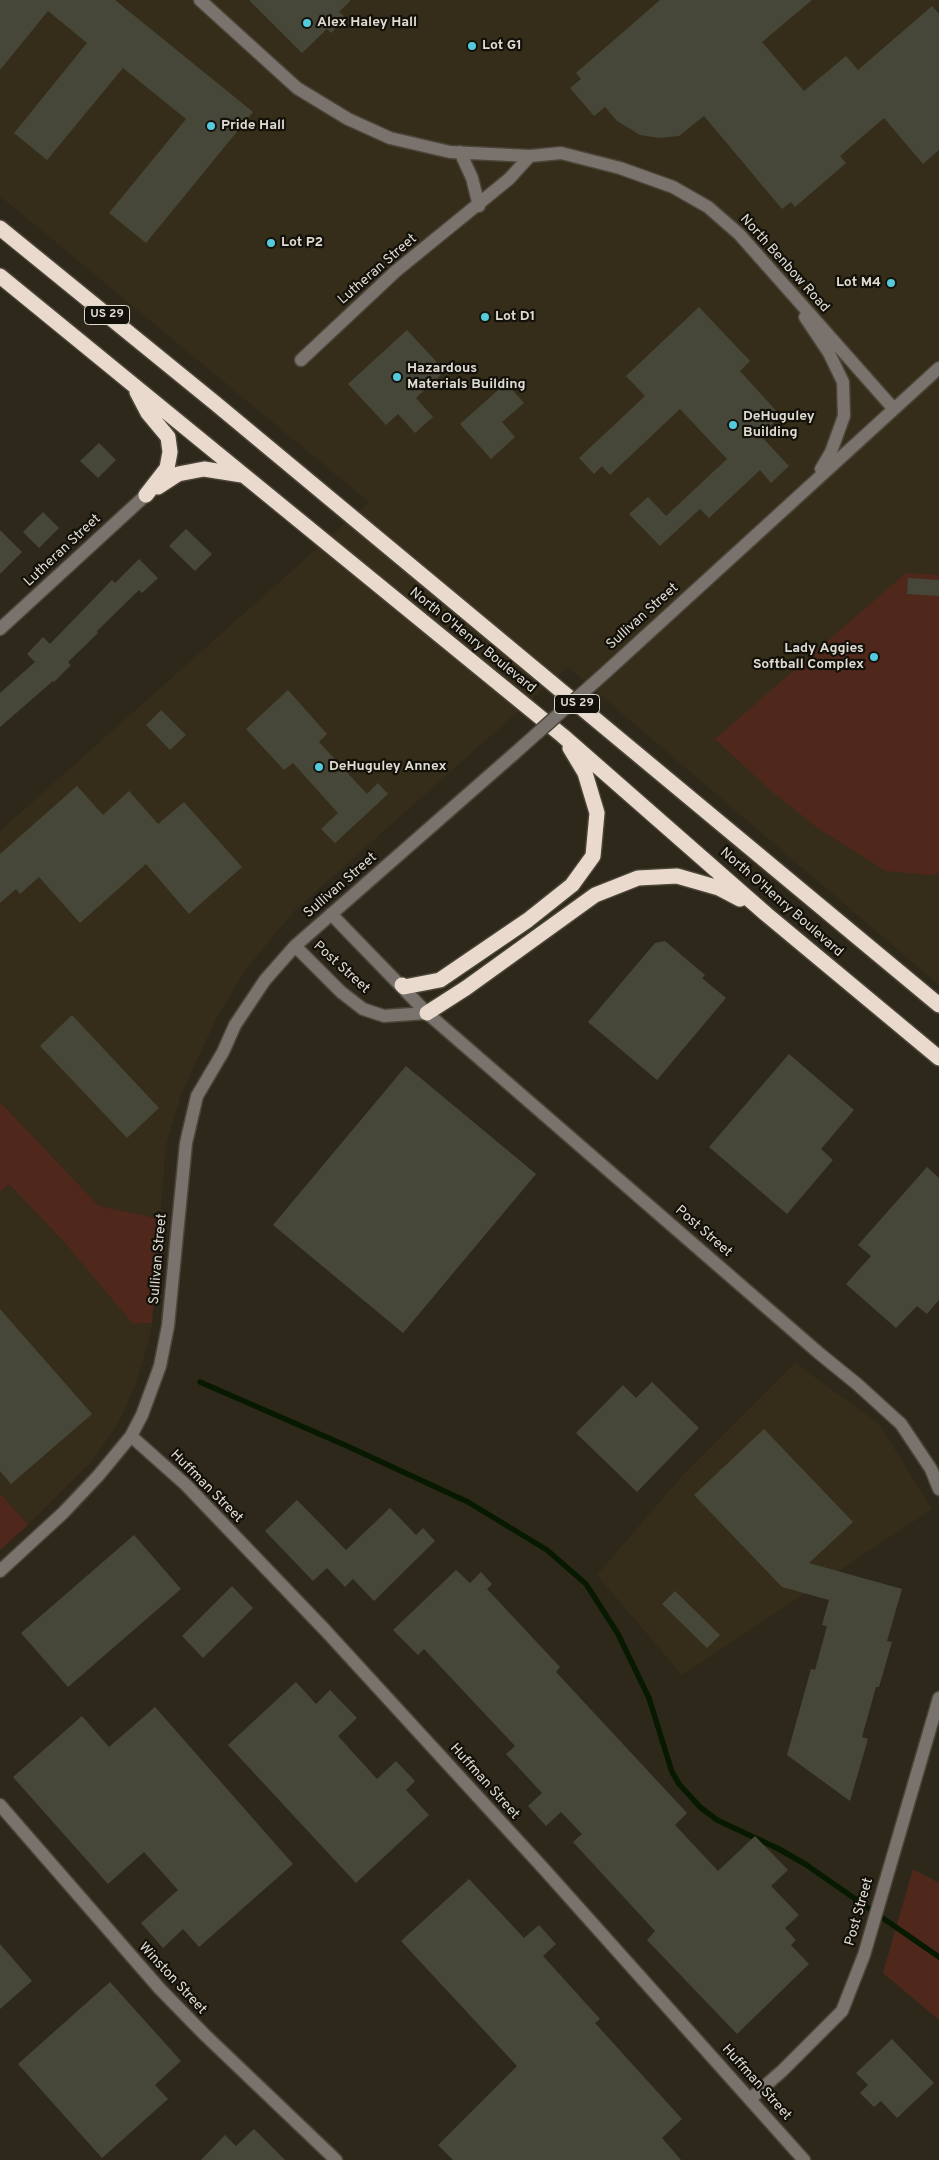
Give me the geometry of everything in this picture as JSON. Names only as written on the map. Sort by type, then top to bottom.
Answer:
[{"type":"highway","name":"North O'Henry Boulevard","points":[[0,228],[215,403],[939,1005]]},
{"type":"highway","name":"North O'Henry Boulevard","points":[[0,276],[563,736],[766,914],[939,1058]]},
{"type":"highway","points":[[133,384],[148,412],[168,437],[170,452],[166,468],[146,495]]},
{"type":"highway","points":[[146,495],[178,474],[204,469],[242,475]]},
{"type":"highway","points":[[402,985],[440,980],[528,920],[572,886],[593,856],[597,813],[585,773],[563,736]]},
{"type":"highway","points":[[427,1013],[466,988],[595,895],[638,878],[677,876],[719,888],[766,914]]},
{"type":"street","name":"North Benbow Road","points":[[200,0],[297,88],[348,118],[390,138],[450,152],[530,156],[560,154],[620,168],[673,188],[708,207],[739,234],[893,408]]},
{"type":"street","points":[[460,152],[472,178],[479,206]]},
{"type":"street","name":"Lutheran Street","points":[[301,360],[396,271],[479,206],[509,179],[530,156]]},
{"type":"street","points":[[794,297],[809,326],[829,353],[843,382],[844,416],[830,452],[816,479]]},
{"type":"street","name":"Sullivan Street","points":[[0,1571],[70,1506],[131,1436],[148,1400],[160,1366],[168,1326],[186,1144],[197,1096],[223,1052],[235,1025],[265,980],[295,946],[606,672],[939,368]]},
{"type":"street","name":"Lutheran Street","points":[[3,621],[146,495]]},
{"type":"street","name":"Post Street","points":[[331,914],[402,985],[427,1013],[820,1354],[858,1384],[901,1424],[932,1469],[939,1489]]},
{"type":"street","name":"Post Street","points":[[295,946],[341,992],[363,1008],[384,1016],[427,1013]]},
{"type":"street","name":"Huffman Street","points":[[131,1436],[186,1485],[325,1630],[544,1870],[804,2160]]},
{"type":"street","name":"Post Street","points":[[750,2099],[782,2071],[842,2011],[864,1955],[939,1698]]},
{"type":"street","name":"Winston Street","points":[[0,1805],[160,1989],[267,2096],[336,2160]]},
{"type":"shaded area","points":[[0,0],[939,0],[939,985],[568,667],[295,910],[246,969],[219,1013],[182,1092],[166,1144],[160,1219],[99,1206],[0,1102],[0,831],[369,502],[0,196]]},
{"type":"shaded area","name":"Lady Aggies Softball Complex","points":[[906,573],[939,575],[939,873],[932,875],[886,871],[819,829],[770,790],[715,739]]},
{"type":"shaded area","points":[[0,1102],[99,1206],[160,1219],[152,1323],[133,1324],[64,1242],[9,1184],[0,1192]]},
{"type":"shaded area","points":[[9,1184],[64,1242],[133,1324],[152,1323],[149,1340],[134,1389],[117,1425],[90,1463],[28,1525],[0,1493],[0,1192]]},
{"type":"shaded area","points":[[795,1363],[879,1424],[932,1509],[682,1675],[597,1575],[682,1476]]},
{"type":"shaded area","points":[[0,1493],[28,1525],[0,1550]]},
{"type":"shaded area","points":[[913,1869],[939,1883],[939,2020],[883,1973]]},
{"type":"building","name":"Pride Hall","points":[[0,0],[115,0],[253,112],[146,243],[109,213],[186,119],[123,68],[47,160],[14,133],[87,43],[48,11],[0,70]]},
{"type":"building","name":"Alex Haley Hall","points":[[249,0],[351,0],[339,12],[346,18],[331,33],[327,29],[302,53]]},
{"type":"building","points":[[660,0],[812,0],[762,42],[804,91],[846,56],[858,70],[932,6],[939,14],[939,150],[923,164],[884,118],[840,156],[846,163],[795,207],[791,202],[782,209],[704,116],[679,136],[659,138],[640,135],[617,121],[605,107],[594,116],[570,88],[581,79],[576,73]]},
{"type":"building","name":"DeHuguley Building","points":[[699,307],[750,361],[740,371],[781,416],[760,435],[789,466],[771,483],[760,470],[709,518],[700,509],[660,546],[629,514],[648,497],[666,516],[727,459],[680,409],[610,475],[602,466],[594,474],[579,458],[645,396],[626,376]]},
{"type":"building","name":"Hazardous Materials Building","points":[[407,330],[445,371],[416,398],[433,417],[415,433],[398,414],[386,425],[348,384]]},
{"type":"building","points":[[506,383],[524,403],[502,422],[515,437],[491,459],[460,424]]},
{"type":"building","points":[[99,443],[116,460],[98,478],[80,461]]},
{"type":"building","points":[[43,512],[59,528],[39,548],[23,532]]},
{"type":"building","points":[[186,529],[212,554],[195,571],[169,546]]},
{"type":"building","points":[[0,530],[22,552],[0,574]]},
{"type":"building","points":[[139,559],[158,578],[142,593],[139,590],[97,631],[98,633],[68,662],[71,665],[54,682],[0,727],[0,693],[35,662],[27,654],[43,637],[50,644],[112,580],[115,583]]},
{"type":"building","points":[[908,578],[939,580],[939,596],[907,594]]},
{"type":"building","name":"DeHuguley Annex","points":[[288,690],[327,734],[319,742],[367,794],[378,783],[388,794],[335,843],[321,829],[338,813],[293,763],[284,770],[246,729]]},
{"type":"building","points":[[161,710],[186,735],[170,750],[146,725]]},
{"type":"building","points":[[77,786],[103,815],[129,791],[158,824],[184,802],[242,867],[189,914],[146,864],[80,923],[39,877],[20,894],[16,889],[0,903],[0,854]]},
{"type":"building","points":[[665,941],[705,975],[702,978],[726,998],[657,1080],[588,1022],[655,943]]},
{"type":"building","points":[[72,1015],[159,1108],[127,1138],[40,1046]]},
{"type":"building","points":[[789,1054],[854,1110],[821,1149],[833,1160],[787,1214],[709,1147]]},
{"type":"building","points":[[406,1066],[536,1174],[403,1333],[273,1225]]},
{"type":"building","points":[[927,1167],[939,1178],[939,1300],[927,1314],[917,1306],[896,1328],[846,1284],[871,1256],[858,1245]]},
{"type":"building","points":[[0,1309],[92,1414],[11,1484],[0,1471]]},
{"type":"building","points":[[652,1382],[699,1428],[637,1492],[576,1433],[623,1385],[636,1398]]},
{"type":"building","points":[[764,1429],[853,1522],[809,1563],[902,1589],[887,1641],[892,1642],[879,1687],[876,1687],[862,1737],[868,1739],[850,1801],[787,1755],[811,1669],[815,1670],[827,1626],[822,1625],[829,1600],[782,1587],[694,1495]]},
{"type":"building","points":[[297,1500],[346,1550],[390,1508],[416,1535],[423,1528],[435,1541],[374,1601],[353,1579],[345,1587],[327,1568],[313,1581],[265,1531]]},
{"type":"building","points":[[134,1535],[181,1589],[68,1687],[21,1633]]},
{"type":"building","points":[[456,1570],[470,1583],[481,1572],[492,1584],[487,1589],[560,1667],[556,1672],[687,1813],[675,1825],[718,1871],[755,1836],[788,1870],[771,1886],[799,1915],[785,1928],[796,1940],[791,1945],[809,1964],[737,2034],[647,1940],[655,1931],[573,1842],[582,1834],[561,1812],[546,1826],[528,1806],[542,1793],[506,1754],[515,1746],[424,1649],[418,1655],[393,1630]]},
{"type":"building","points":[[232,1586],[253,1608],[203,1658],[182,1636]]},
{"type":"building","points":[[675,1591],[720,1635],[707,1648],[662,1604]]},
{"type":"building","points":[[296,1682],[316,1704],[330,1690],[357,1718],[338,1736],[377,1779],[396,1761],[415,1781],[406,1790],[429,1815],[356,1883],[228,1745]]},
{"type":"building","points":[[155,1707],[293,1864],[199,1947],[183,1929],[163,1948],[141,1923],[178,1890],[144,1852],[108,1884],[13,1777],[82,1716],[109,1747]]},
{"type":"building","points":[[469,1879],[524,1938],[539,1925],[556,1944],[543,1956],[600,2019],[595,2023],[682,2119],[662,2138],[681,2160],[453,2160],[438,2145],[517,2066],[401,1941]]},
{"type":"building","points":[[0,1944],[32,1981],[0,2009]]},
{"type":"building","points":[[110,1982],[181,2061],[155,2085],[168,2099],[102,2158],[18,2064]]},
{"type":"building","points":[[892,2039],[934,2083],[897,2118],[881,2101],[874,2107],[860,2093],[868,2085],[856,2073]]},
{"type":"building","points":[[254,2129],[285,2160],[201,2160],[225,2135],[236,2146]]},
{"type":"waterway","points":[[200,1382],[347,1446],[468,1502],[547,1550],[586,1584],[618,1634],[649,1698],[672,1772],[679,1784],[700,1807],[717,1820],[779,1849],[805,1864],[939,1957]]},
{"type":"place","name":"Alex Haley Hall","points":[[307,23]]},
{"type":"place","name":"Lot G1","points":[[472,46]]},
{"type":"place","name":"Pride Hall","points":[[211,126]]},
{"type":"place","name":"Lot P2","points":[[271,243]]},
{"type":"place","name":"Lot M4","points":[[891,283]]},
{"type":"place","name":"Lot D1","points":[[485,317]]},
{"type":"place","name":"Hazardous Materials Building","points":[[397,377]]},
{"type":"place","name":"DeHuguley Building","points":[[733,425]]},
{"type":"place","name":"Lady Aggies Softball Complex","points":[[874,657]]},
{"type":"place","name":"DeHuguley Annex","points":[[319,767]]}]
